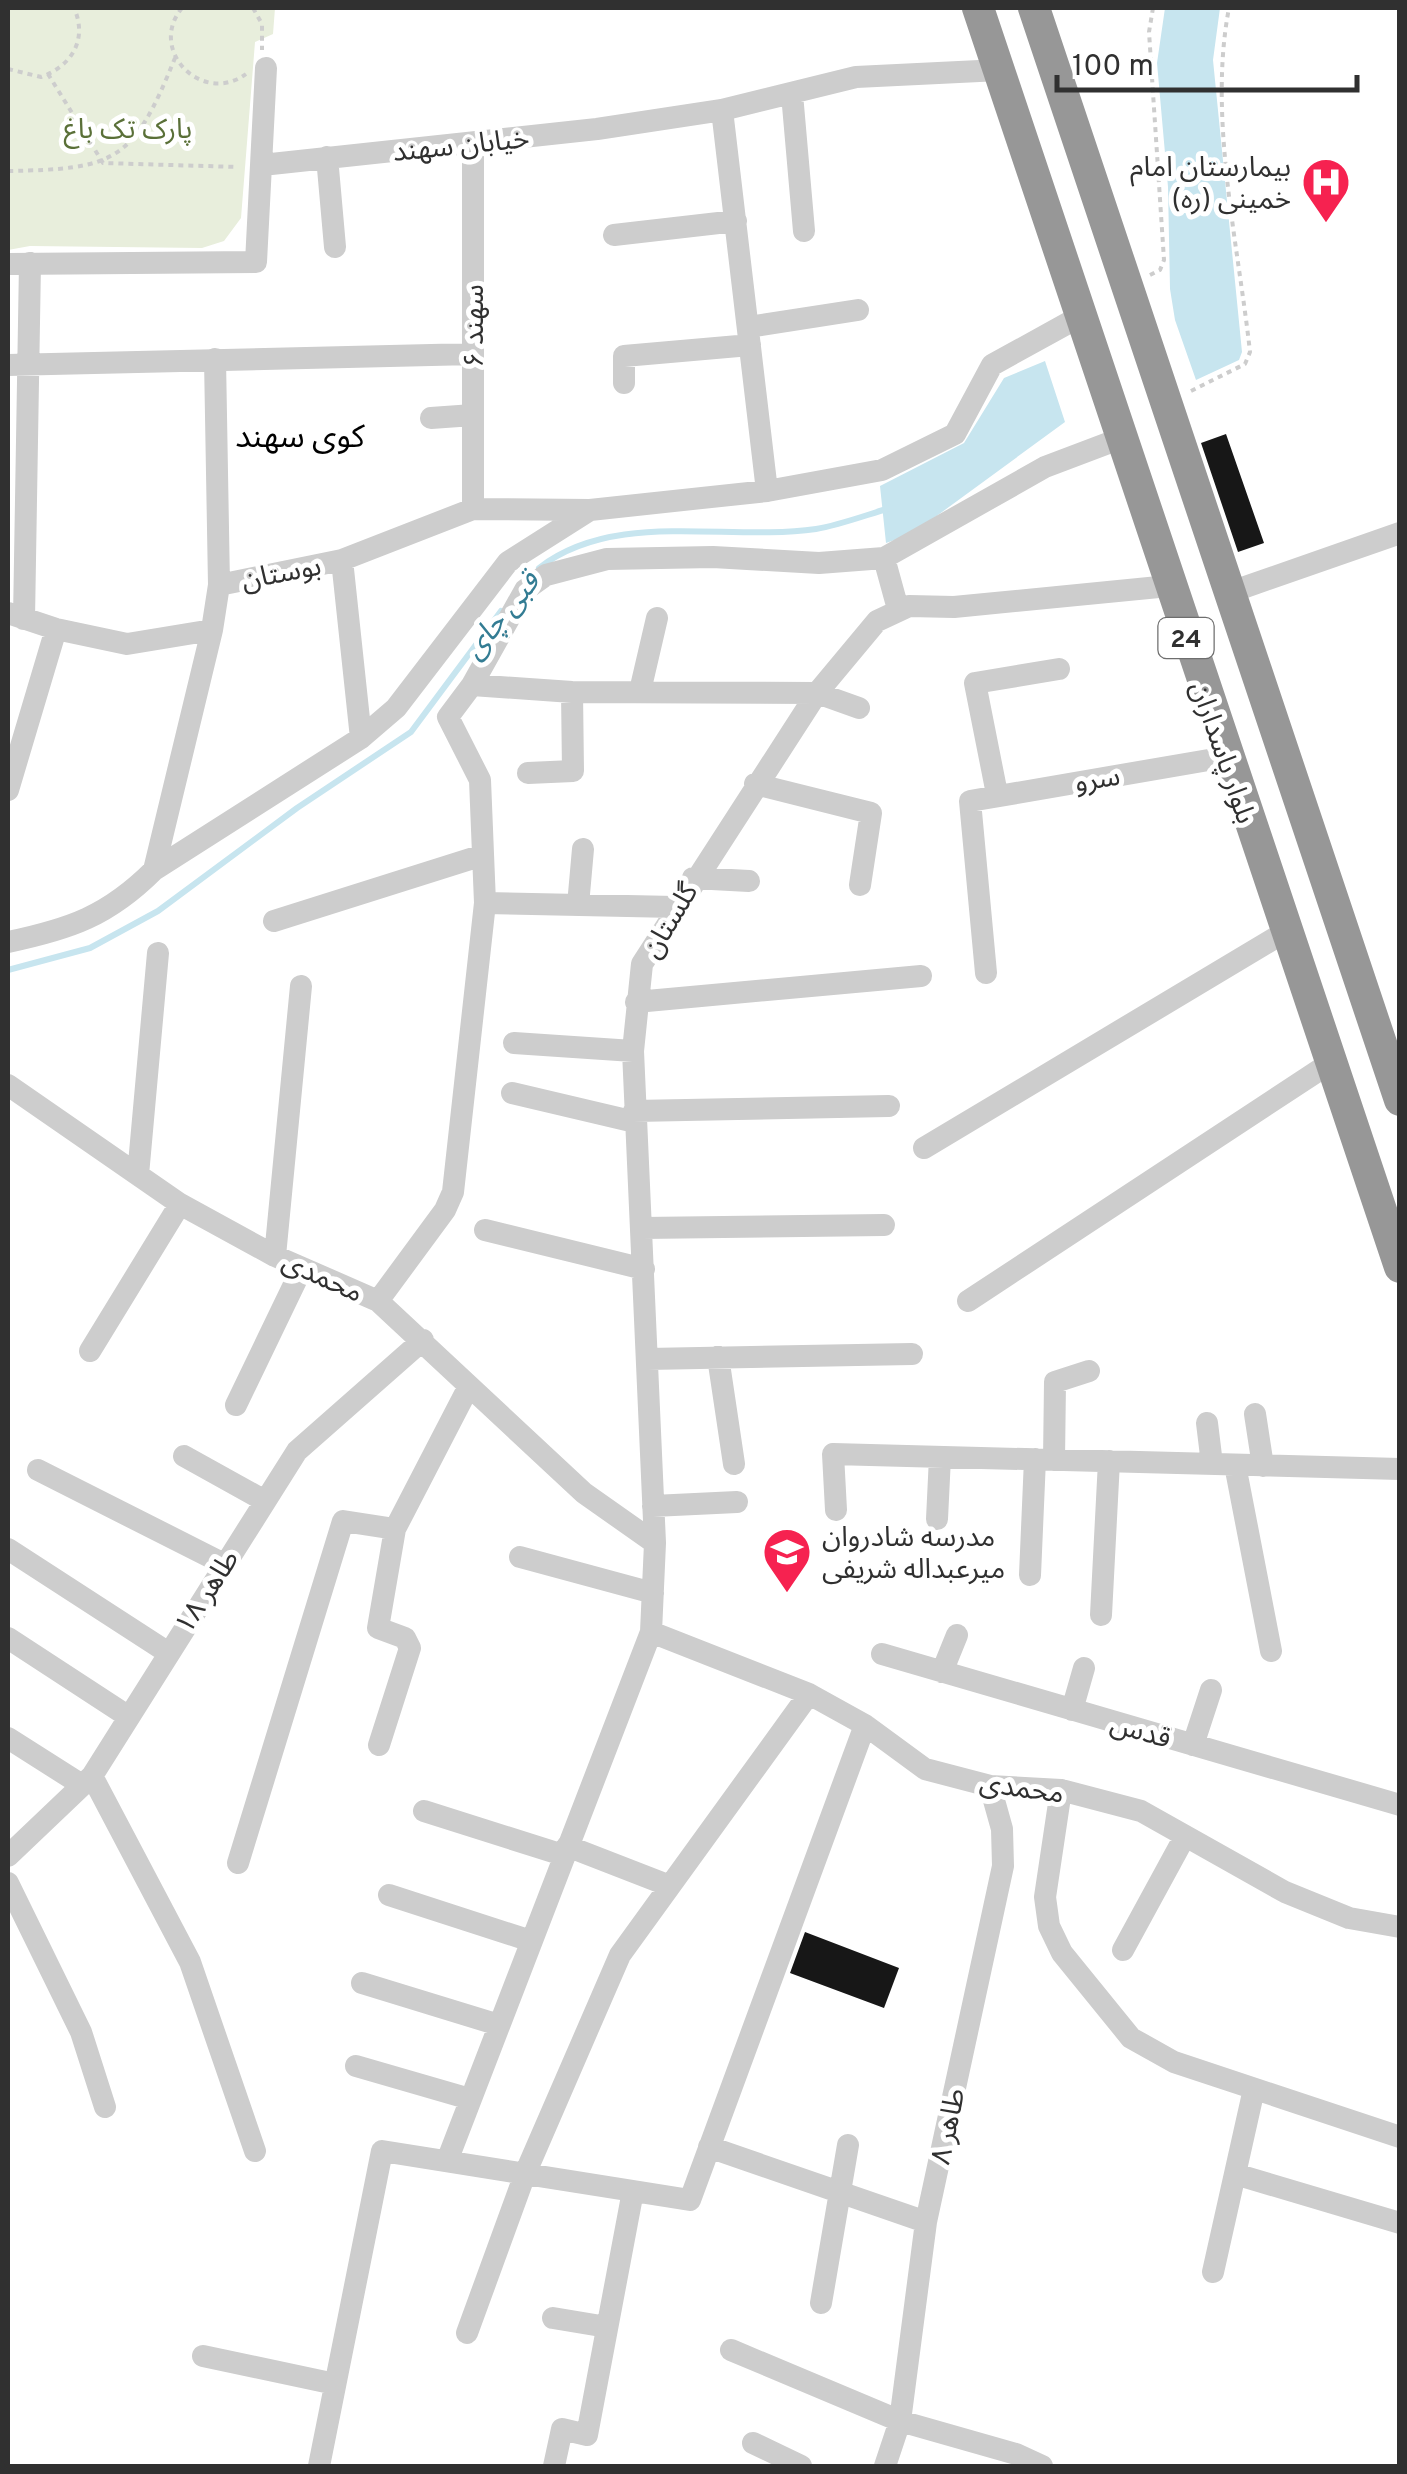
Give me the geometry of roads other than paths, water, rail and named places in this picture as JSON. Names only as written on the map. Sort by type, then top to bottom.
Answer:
[{"type":"highway","name":"بلوار پاسداران","points":[[978,8],[1119,439],[1400,1268]]},
{"type":"highway","name":"بلوار پاسداران","points":[[1034,8],[1400,1100]]},
{"type":"street","points":[[212,630],[128,644],[16,616],[19,263],[256,262],[262,166],[260,64]]},
{"type":"street","name":"خیابان سهند","points":[[262,166],[473,144],[722,110],[856,78],[1000,70]]},
{"type":"street","points":[[792,94],[804,231]]},
{"type":"street","points":[[722,110],[766,491]]},
{"type":"street","name":"سهند ۶","points":[[473,144],[473,509]]},
{"type":"street","points":[[327,157],[336,247]]},
{"type":"street","points":[[614,235],[736,221]]},
{"type":"street","points":[[624,383],[624,356],[749,336],[858,310]]},
{"type":"street","name":"بوستان","points":[[154,870],[212,630],[218,585],[342,560],[473,509],[590,510],[766,491],[882,470],[955,434],[992,365],[1080,316]]},
{"type":"street","points":[[18,365],[473,354]]},
{"type":"street","points":[[215,360],[218,585]]},
{"type":"street","points":[[431,418],[473,415]]},
{"type":"street","points":[[378,1300],[445,1210],[453,1192],[484,902],[480,780],[448,717],[472,685],[525,590],[576,564],[713,557],[819,564],[884,558],[1045,467],[1119,439]]},
{"type":"street","points":[[8,942],[70,929],[126,898],[154,870],[361,738],[396,708],[508,562],[590,510]]},
{"type":"street","points":[[1231,592],[1400,533]]},
{"type":"street","points":[[884,558],[898,609],[1169,586]]},
{"type":"street","points":[[342,560],[361,738]]},
{"type":"street","name":"گلستان","points":[[447,2161],[651,1632],[655,1543],[634,1050],[642,964],[693,878],[817,692],[876,622],[898,609]]},
{"type":"street","points":[[640,691],[657,618]]},
{"type":"street","points":[[8,790],[56,629]]},
{"type":"street","points":[[996,794],[976,683],[1059,669]]},
{"type":"street","points":[[472,685],[572,692],[817,692],[859,708]]},
{"type":"street","points":[[528,773],[573,770],[572,692]]},
{"type":"street","name":"سرو","points":[[986,973],[970,801],[1226,756]]},
{"type":"street","points":[[755,784],[870,813],[860,885]]},
{"type":"street","points":[[578,905],[583,848]]},
{"type":"street","points":[[274,921],[483,855]]},
{"type":"street","points":[[693,878],[750,881]]},
{"type":"street","points":[[484,902],[675,907]]},
{"type":"street","points":[[924,1148],[1285,932]]},
{"type":"street","points":[[138,1175],[158,953]]},
{"type":"street","points":[[636,1002],[921,976]]},
{"type":"street","points":[[275,1256],[301,986]]},
{"type":"street","points":[[514,1043],[634,1050]]},
{"type":"street","points":[[968,1301],[1330,1063]]},
{"type":"street","name":"محمدی","points":[[8,1085],[180,1204],[275,1256],[378,1300],[584,1494],[655,1543]]},
{"type":"street","points":[[512,1093],[635,1116],[890,1106]]},
{"type":"street","points":[[90,1351],[180,1204]]},
{"type":"street","points":[[642,1228],[884,1225]]},
{"type":"street","points":[[486,1230],[644,1269]]},
{"type":"street","points":[[236,1405],[302,1268]]},
{"type":"street","name":"طاهر ۱۸","points":[[8,1856],[16,1835],[87,1781],[297,1451],[422,1340]]},
{"type":"street","points":[[648,1359],[912,1354]]},
{"type":"street","points":[[718,1358],[734,1464]]},
{"type":"street","points":[[1030,1575],[1055,1382],[1090,1370]]},
{"type":"street","points":[[379,1745],[410,1648],[405,1638],[378,1628],[395,1529],[468,1388]]},
{"type":"street","points":[[1255,1414],[1263,1466]]},
{"type":"street","points":[[1207,1423],[1223,1465],[1271,1651]]},
{"type":"street","points":[[836,1510],[833,1454],[1400,1470]]},
{"type":"street","points":[[184,1456],[264,1501]]},
{"type":"street","points":[[937,1519],[940,1457]]},
{"type":"street","points":[[1101,1615],[1109,1462]]},
{"type":"street","points":[[38,1470],[224,1564]]},
{"type":"street","points":[[653,1506],[737,1502]]},
{"type":"street","points":[[238,1863],[343,1521],[395,1529]]},
{"type":"street","points":[[8,1549],[166,1652]]},
{"type":"street","points":[[520,1557],[653,1593]]},
{"type":"street","name":"محمدی","points":[[651,1632],[809,1694],[865,1724],[925,1769],[990,1786],[1061,1790],[1140,1811],[1285,1892],[1349,1918],[1400,1927]]},
{"type":"street","points":[[942,1672],[957,1635]]},
{"type":"street","points":[[8,1638],[129,1717]]},
{"type":"street","name":"قدس","points":[[882,1654],[1400,1805]]},
{"type":"street","points":[[1072,1710],[1084,1668]]},
{"type":"street","points":[[1193,1745],[1212,1690]]},
{"type":"street","points":[[467,2333],[525,2174],[620,1955],[809,1694]]},
{"type":"street","points":[[319,2466],[382,2150],[690,2200],[865,1724]]},
{"type":"street","points":[[8,1738],[87,1781],[190,1962],[256,2151]]},
{"type":"street","name":"طاهر ۸","points":[[884,2466],[900,2421],[926,2222],[1003,1866],[1002,1829],[990,1786]]},
{"type":"street","points":[[1061,1790],[1045,1897],[1049,1926],[1062,1953],[1131,2038],[1174,2062],[1400,2137]]},
{"type":"street","points":[[424,1811],[670,1886]]},
{"type":"street","points":[[1123,1950],[1184,1838]]},
{"type":"street","points":[[8,1884],[81,2032],[105,2107]]},
{"type":"street","points":[[390,1895],[530,1941]]},
{"type":"street","points":[[362,1982],[499,2025]]},
{"type":"street","points":[[356,2066],[470,2099]]},
{"type":"street","points":[[1214,2272],[1254,2089]]},
{"type":"street","points":[[821,2303],[848,2145]]},
{"type":"street","points":[[709,2148],[926,2222]]},
{"type":"street","points":[[1235,2174],[1400,2222]]},
{"type":"street","points":[[554,2466],[562,2429],[587,2435],[633,2191]]},
{"type":"street","points":[[553,2318],[608,2326]]},
{"type":"street","points":[[731,2350],[900,2421],[1016,2454],[1042,2466]]},
{"type":"street","points":[[203,2356],[335,2384]]},
{"type":"street","points":[[754,2443],[802,2466]]},
{"type":"water","points":[[1165,8],[1220,8],[1213,60],[1242,352],[1239,360],[1196,380],[1175,320],[1170,289],[1168,187],[1157,63]]},
{"type":"water","points":[[1045,361],[1065,422],[912,534],[886,543],[880,486],[964,443],[1004,378]]},
{"type":"waterway","name":"قبی چای","points":[[539,568],[569,550],[636,533],[816,529],[890,508]]},
{"type":"waterway","name":"قبی چای","points":[[8,970],[90,948],[158,911],[297,808],[411,732],[501,611]]},
{"type":"place","name":"بیمارستان امام خمینی (ره)","points":[[1326,224]]},
{"type":"place","name":"مدرسه شادروان میرعبداله شریفی","points":[[787,1594]]},
{"type":"district","name":"کوی سهند","points":[[300,436]]},
{"type":"park label","name":"پارک تک باغ","points":[[128,128]]}]
